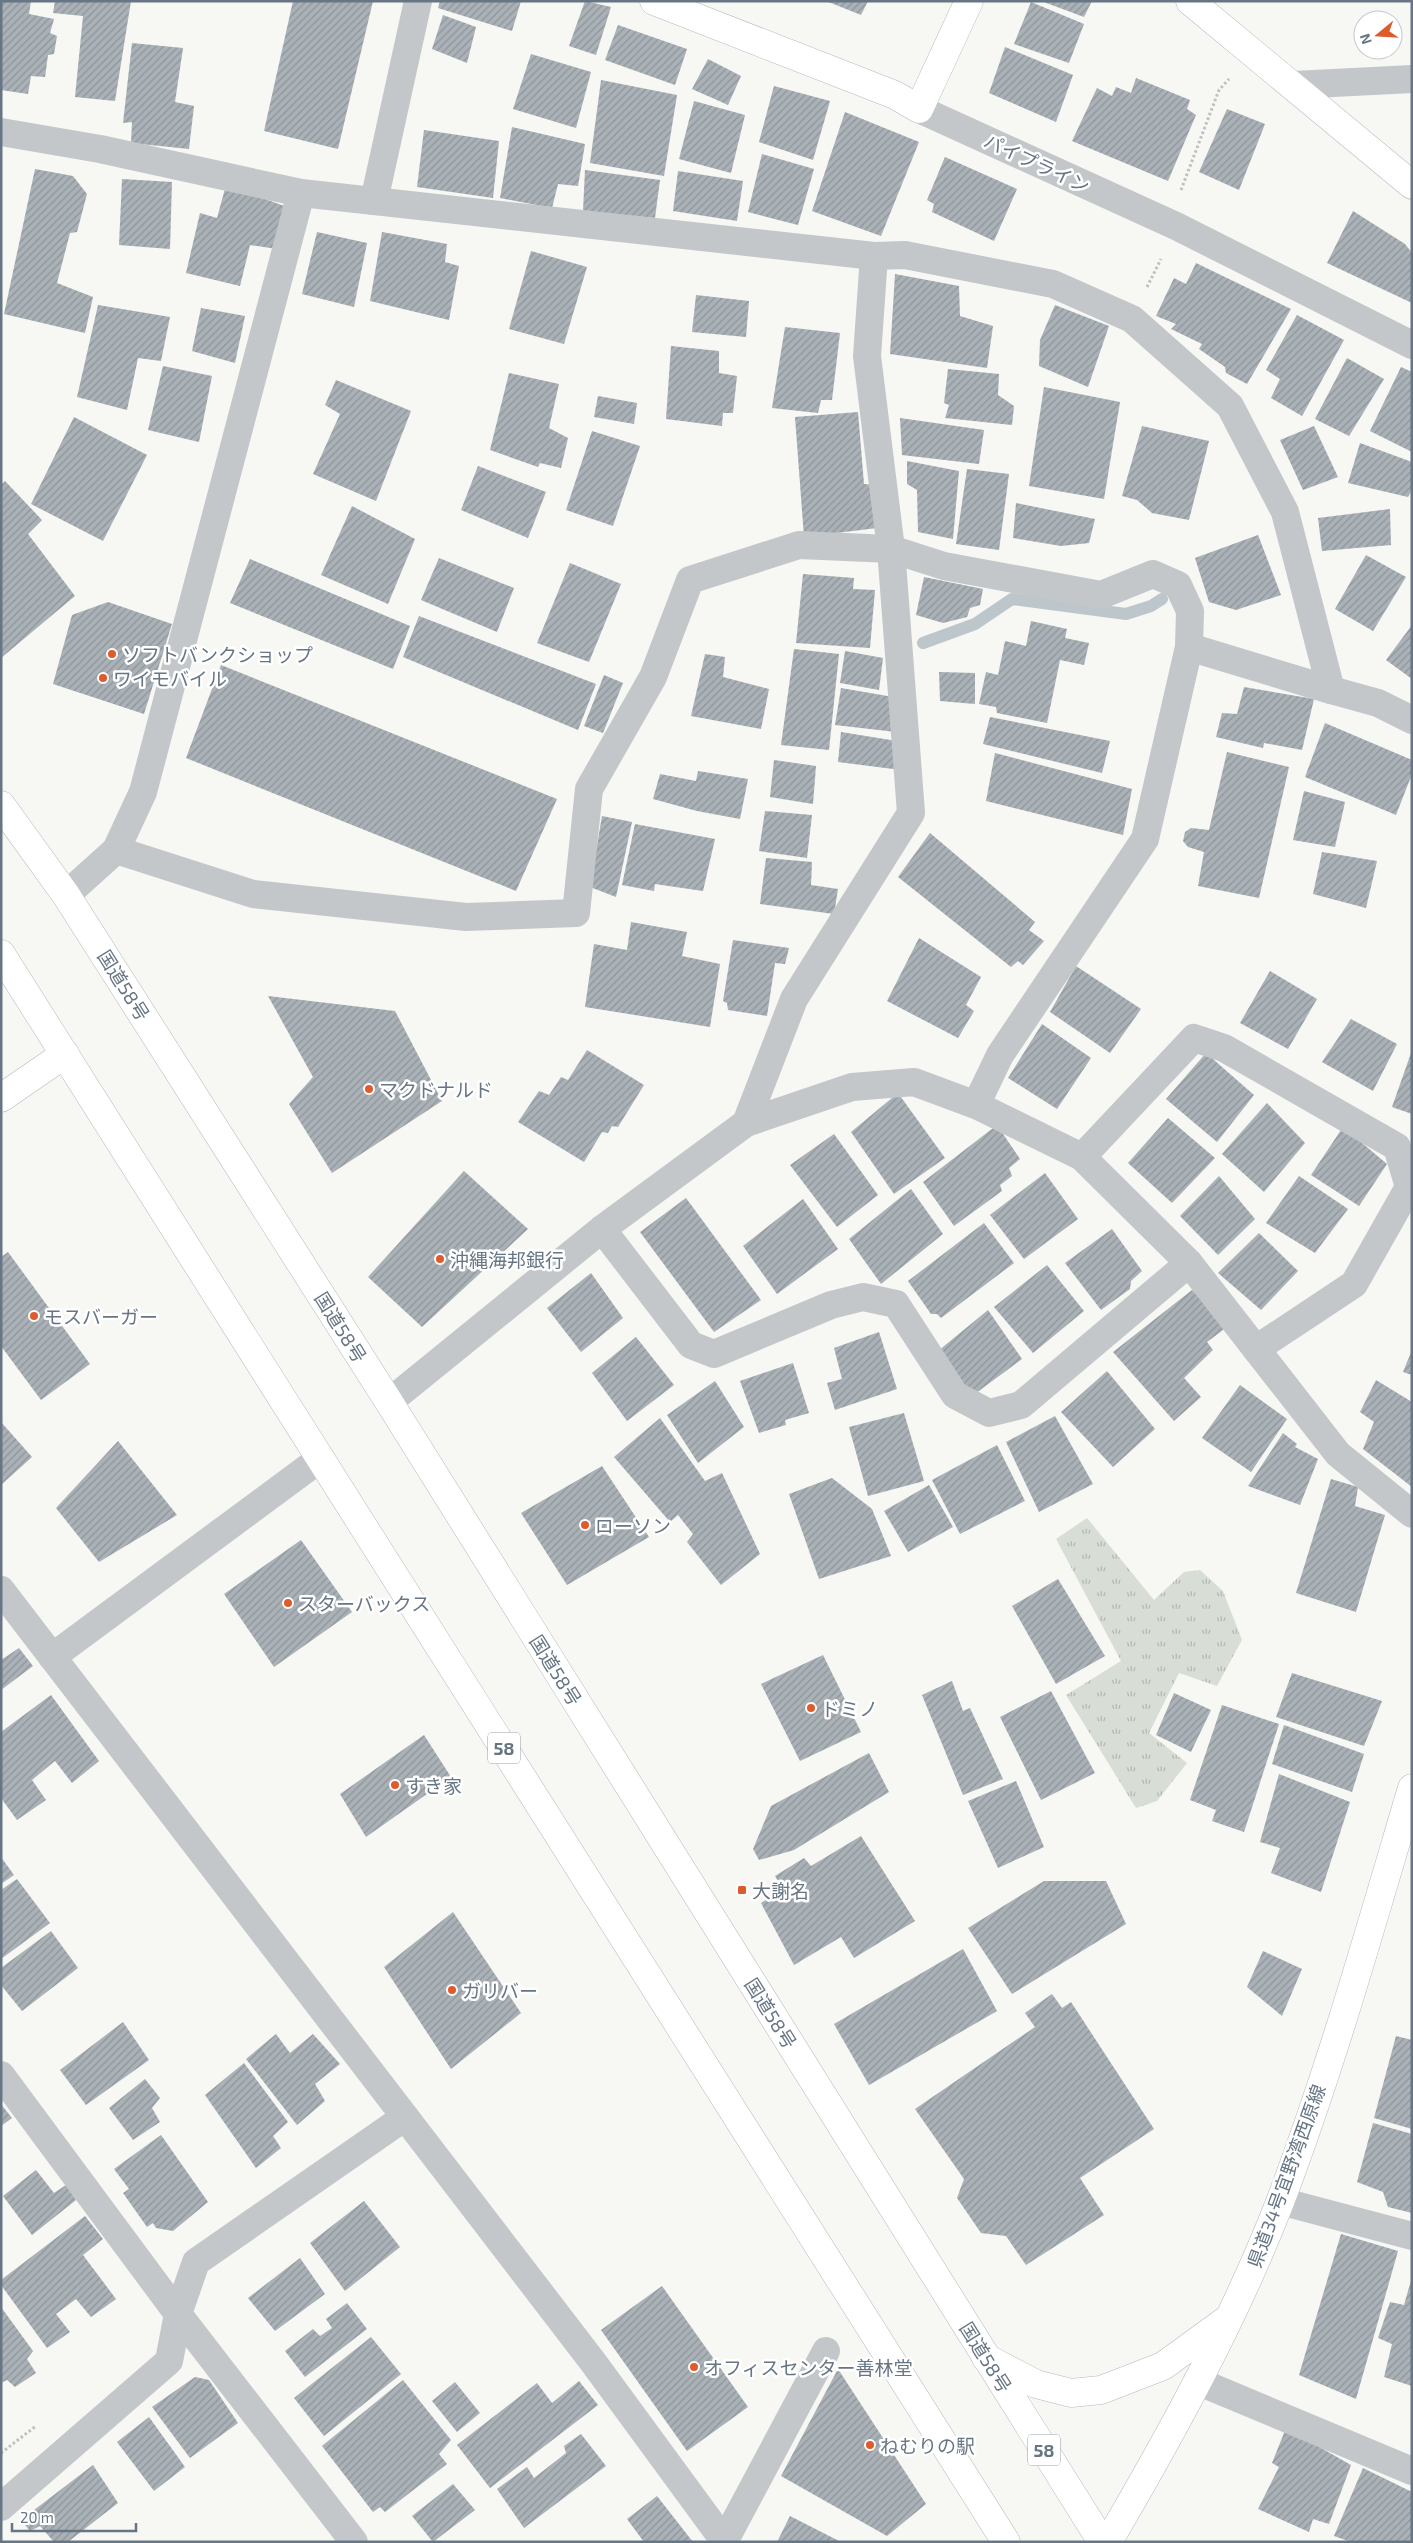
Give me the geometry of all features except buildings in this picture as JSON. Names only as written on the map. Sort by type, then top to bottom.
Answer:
[{"type":"main road","name":"パイプライン","points":[[654,1],[895,95],[919,108]]},
{"type":"main road","points":[[919,108],[969,1]]},
{"type":"main road","points":[[1190,1],[1294,84],[1412,185]]},
{"type":"main road","name":"国道58号","points":[[1,805],[66,895],[389,1402],[1102,2542]]},
{"type":"main road","name":"58","points":[[1,954],[1006,2542]]},
{"type":"main road","points":[[1,1098],[65,1054]]},
{"type":"main road","name":"県道34号宜野湾西原線","points":[[1108,2542],[1198,2381],[1280,2202],[1335,2039],[1412,1788]]},
{"type":"main road","points":[[986,2358],[1036,2384],[1071,2394],[1101,2390],[1163,2366],[1228,2319]]},
{"type":"street","points":[[374,201],[418,1]]},
{"type":"street","points":[[1294,84],[1412,79]]},
{"type":"street","name":"パイプライン","points":[[919,108],[1172,225],[1412,345]]},
{"type":"street","points":[[1,132],[100,149],[301,193],[874,256],[905,255],[1053,284],[1132,319],[1230,406],[1285,512],[1331,690]]},
{"type":"street","points":[[66,895],[116,850],[142,792],[301,193]]},
{"type":"street","points":[[746,1123],[794,999],[911,814],[890,549],[868,356],[874,256]]},
{"type":"street","points":[[116,850],[253,894],[466,917],[576,913],[589,789],[653,677],[690,580],[799,545],[890,549],[944,566],[1101,595],[1153,574],[1178,585],[1190,611],[1189,647],[1145,839],[1000,1055],[976,1105]]},
{"type":"street","points":[[1189,647],[1378,703],[1412,720]]},
{"type":"street","points":[[1082,1157],[1194,1038],[1224,1048],[1397,1147],[1409,1187],[1354,1284],[1256,1349]]},
{"type":"street","points":[[389,1402],[602,1229],[746,1123],[852,1087],[914,1082],[976,1105],[1082,1157],[1189,1263],[1338,1454],[1412,1514]]},
{"type":"street","points":[[602,1229],[692,1345],[714,1354],[831,1305],[863,1297],[896,1304],[955,1395],[989,1413],[1021,1405],[1189,1263]]},
{"type":"street","points":[[52,1656],[321,1458]]},
{"type":"street","points":[[1,1590],[593,2362],[724,2542],[826,2351]]},
{"type":"street","points":[[1,2075],[178,2314],[354,2542]]},
{"type":"street","points":[[1,2507],[169,2361],[178,2314],[196,2262],[405,2117]]},
{"type":"street","points":[[1280,2202],[1412,2236]]},
{"type":"street","points":[[1198,2381],[1412,2471]]},
{"type":"path","points":[[1132,319],[1172,225],[1220,90],[1251,50]]},
{"type":"green space","points":[[1087,1518],[1154,1600],[1184,1572],[1200,1570],[1223,1591],[1242,1640],[1217,1686],[1179,1673],[1149,1733],[1187,1763],[1157,1801],[1136,1808],[1066,1695],[1121,1661],[1056,1539]]},
{"type":"waterway","points":[[923,643],[975,624],[1012,599],[1126,614],[1151,606],[1162,599]]},
{"type":"place","name":"ソフトバンクショップ","points":[[112,654]]},
{"type":"place","name":"ワイモバイル","points":[[103,678]]},
{"type":"place","name":"マクドナルド","points":[[369,1089]]},
{"type":"place","name":"沖縄海邦銀行","points":[[440,1259]]},
{"type":"place","name":"モスバーガー","points":[[34,1316]]},
{"type":"place","name":"ローソン","points":[[585,1525]]},
{"type":"place","name":"スターバックス","points":[[288,1603]]},
{"type":"place","name":"ドミノ","points":[[811,1708]]},
{"type":"place","name":"すき家","points":[[395,1785]]},
{"type":"place","name":"大謝名","points":[[742,1890]]},
{"type":"place","name":"ガリバー","points":[[452,1990]]},
{"type":"place","name":"オフィスセンター善林堂","points":[[694,2367]]},
{"type":"place","name":"ねむりの駅","points":[[870,2445]]}]
